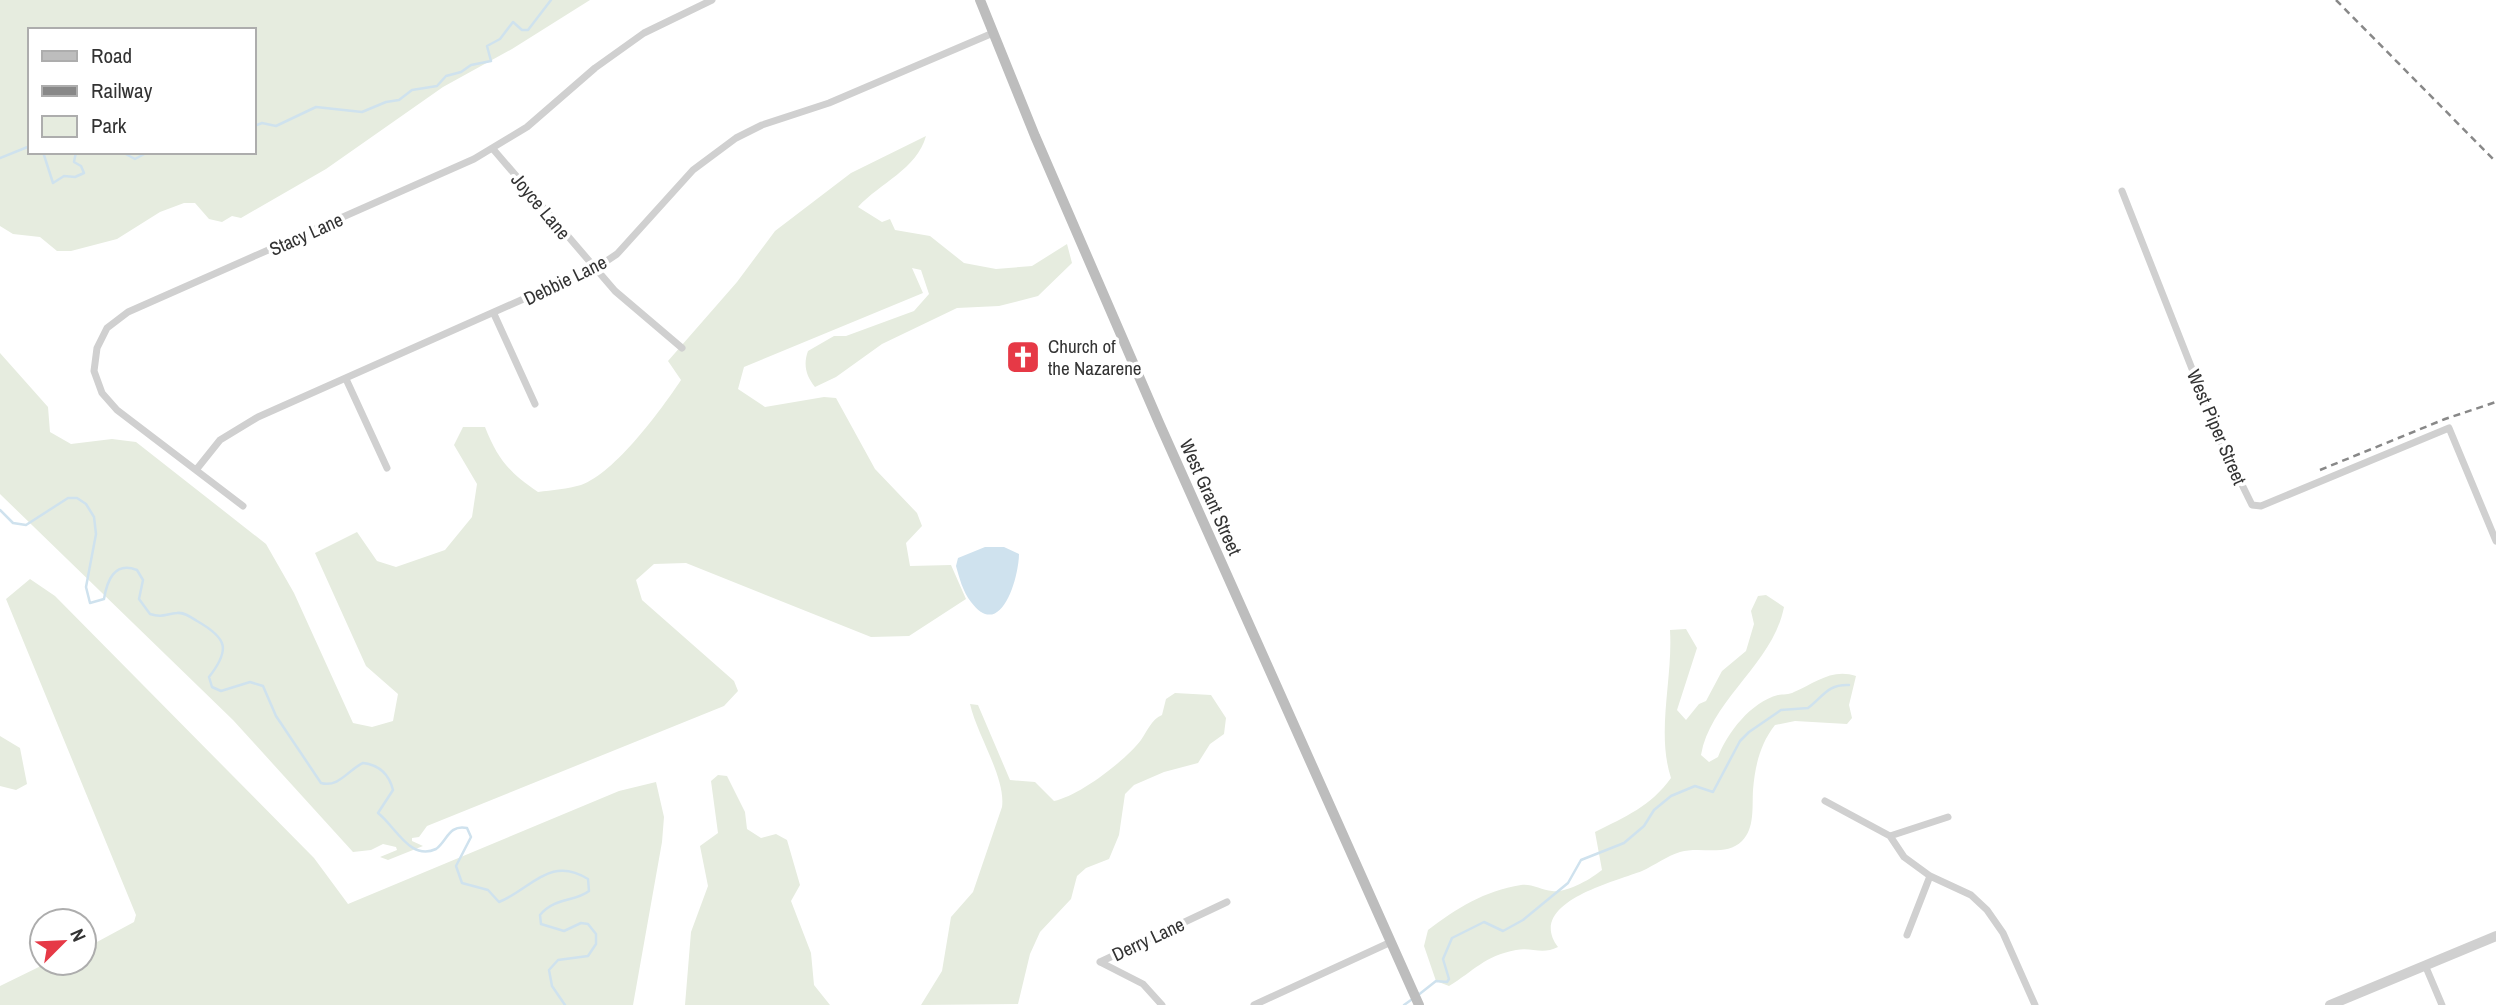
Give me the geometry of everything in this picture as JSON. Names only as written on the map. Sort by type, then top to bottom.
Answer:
[{"type":"main road","name":"West Grant Street","points":[[980,0],[1160,425],[1419,1005]]},
{"type":"street","name":"Stacy Lane","points":[[243,506],[117,410],[102,393],[94,371],[97,348],[107,328],[128,312],[436,177],[493,149],[542,115],[595,68],[644,33],[712,0]]},
{"type":"street","name":"Debbie Lane","points":[[196,470],[220,440],[245,424],[594,269],[617,254],[693,170],[736,138],[762,125],[829,103],[993,33]]},
{"type":"street","name":"Joyce Lane","points":[[493,149],[594,269],[634,309],[682,348]]},
{"type":"street","name":"West Piper Street","points":[[2122,191],[2220,440],[2252,505],[2262,506],[2449,428],[2496,541]]},
{"type":"street","points":[[494,314],[535,404]]},
{"type":"street","points":[[346,379],[387,468]]},
{"type":"street","points":[[1825,801],[1890,836],[1903,857],[1930,876],[1971,895],[1987,910],[2004,933],[2032,1004]]},
{"type":"street","points":[[1890,836],[1948,817]]},
{"type":"street","points":[[1907,935],[1930,876]]},
{"type":"street","name":"Derry Lane","points":[[1162,1005],[1143,984],[1100,962],[1227,902]]},
{"type":"street","points":[[2330,1005],[2496,936]]},
{"type":"street","points":[[1254,1005],[1391,942]]},
{"type":"street","points":[[2425,965],[2442,1005]]},
{"type":"green space","points":[[0,0],[590,0],[512,49],[443,87],[326,169],[241,218],[232,216],[222,222],[209,219],[195,203],[184,203],[160,212],[117,239],[71,251],[57,251],[40,237],[13,234],[0,226]]},
{"type":"green space","points":[[926,136],[915,158],[858,207],[882,222],[890,219],[895,230],[930,236],[964,263],[996,269],[1032,266],[1067,244],[1072,263],[1038,296],[999,306],[957,308],[882,344],[836,377],[815,387],[806,370],[808,351],[834,336],[846,336],[914,311],[929,294],[921,270],[912,268],[923,293],[744,367],[738,389],[765,407],[824,397],[836,398],[875,469],[917,513],[922,526],[906,543],[910,566],[951,565],[966,599],[909,636],[871,637],[686,563],[654,564],[636,580],[642,600],[734,681],[738,691],[724,706],[427,826],[419,837],[412,838],[412,841],[423,846],[388,860],[380,857],[397,850],[396,847],[383,844],[371,850],[353,852],[233,720],[0,494],[0,353],[48,407],[50,432],[71,444],[112,439],[136,442],[266,544],[294,593],[353,723],[372,727],[393,721],[398,694],[366,666],[315,553],[357,532],[377,561],[396,567],[445,550],[472,517],[477,484],[454,445],[463,427],[485,427],[505,464],[538,492],[581,485],[594,478],[622,454],[662,407],[681,380],[668,361],[737,282],[775,231],[851,173]]},
{"type":"green space","points":[[30,579],[55,596],[314,858],[348,904],[619,791],[656,782],[664,817],[662,842],[633,1005],[0,1005],[0,986],[28,972],[28,977],[98,977],[98,941],[134,922],[136,915],[6,599]]},
{"type":"green space","points":[[1766,595],[1784,607],[1778,627],[1756,664],[1717,716],[1701,755],[1709,762],[1718,757],[1727,738],[1758,704],[1778,695],[1792,693],[1831,675],[1856,676],[1849,705],[1852,718],[1847,724],[1795,721],[1775,725],[1762,748],[1757,764],[1749,830],[1736,846],[1721,850],[1680,852],[1642,871],[1594,888],[1563,907],[1553,918],[1551,932],[1558,947],[1505,953],[1487,960],[1449,986],[1436,981],[1424,946],[1428,930],[1450,915],[1495,891],[1525,885],[1552,891],[1565,890],[1602,870],[1595,832],[1646,803],[1671,778],[1665,742],[1670,630],[1686,629],[1697,648],[1677,710],[1686,720],[1699,704],[1706,701],[1722,671],[1746,651],[1754,624],[1751,611],[1758,596]]},
{"type":"green space","points":[[1175,693],[1211,695],[1226,718],[1224,734],[1210,744],[1198,763],[1164,772],[1134,785],[1125,794],[1119,835],[1109,859],[1086,868],[1077,876],[1071,899],[1040,932],[1030,954],[1018,1004],[921,1005],[942,971],[951,917],[973,892],[1002,807],[1000,783],[970,704],[978,705],[1010,780],[1035,782],[1054,801],[1088,785],[1124,758],[1141,740],[1152,722],[1162,715],[1166,699]]},
{"type":"green space","points":[[0,736],[20,748],[27,784],[16,790],[0,786]]},
{"type":"green space","points":[[718,775],[727,776],[745,812],[747,829],[761,838],[776,834],[787,840],[800,885],[791,901],[811,953],[814,985],[830,1005],[685,1005],[691,932],[708,886],[700,846],[718,833],[711,781]]},
{"type":"water","points":[[985,547],[1004,547],[1019,554],[1012,589],[999,610],[991,614],[982,612],[971,602],[956,566],[958,558]]},
{"type":"waterway","points":[[256,125],[262,123],[276,126],[316,107],[362,112],[386,102],[399,100],[412,90],[437,86],[446,76],[461,72],[471,65],[491,61],[487,46],[500,39],[513,22],[522,30],[528,30],[551,0]]},
{"type":"waterway","points":[[0,158],[28,147]]},
{"type":"waterway","points":[[44,154],[53,183],[64,176],[75,177],[84,173],[81,166],[74,162],[76,154]]},
{"type":"waterway","points":[[126,154],[135,159],[144,154]]},
{"type":"waterway","points":[[0,510],[13,523],[26,525],[68,498],[77,498],[86,504],[94,517],[96,534],[86,587],[90,603],[104,599],[107,586],[117,570],[137,570],[143,580],[139,599],[150,614],[185,614],[207,627],[220,639],[223,651],[209,677],[212,687],[221,691],[250,682],[263,686],[276,716],[321,783],[333,783],[363,763],[379,768],[389,779],[393,790],[378,813],[404,841],[418,850],[436,849],[456,828],[467,828],[471,837],[456,866],[462,883],[488,890],[499,902],[552,872],[575,873],[588,879],[589,891],[558,902],[540,915],[541,924],[564,931],[581,923],[588,924],[596,934],[596,944],[588,956],[558,960],[549,970],[552,986],[565,1005]]},
{"type":"waterway","points":[[1417,996],[1436,981],[1447,982],[1449,979],[1443,959],[1452,938],[1484,922],[1503,931],[1523,920],[1568,883],[1581,860],[1624,843],[1644,826],[1654,810],[1671,796],[1695,786],[1713,792],[1740,741],[1749,732],[1781,710],[1808,708],[1830,689],[1849,685]]},
{"type":"waterway","points":[[1404,1005],[1411,1000]]},
{"type":"railway","points":[[2336,0],[2496,162]]},
{"type":"railway","points":[[2320,470],[2445,419],[2496,402]]},
{"type":"place","name":"Church of the Nazarene","points":[[1023,357]]}]
